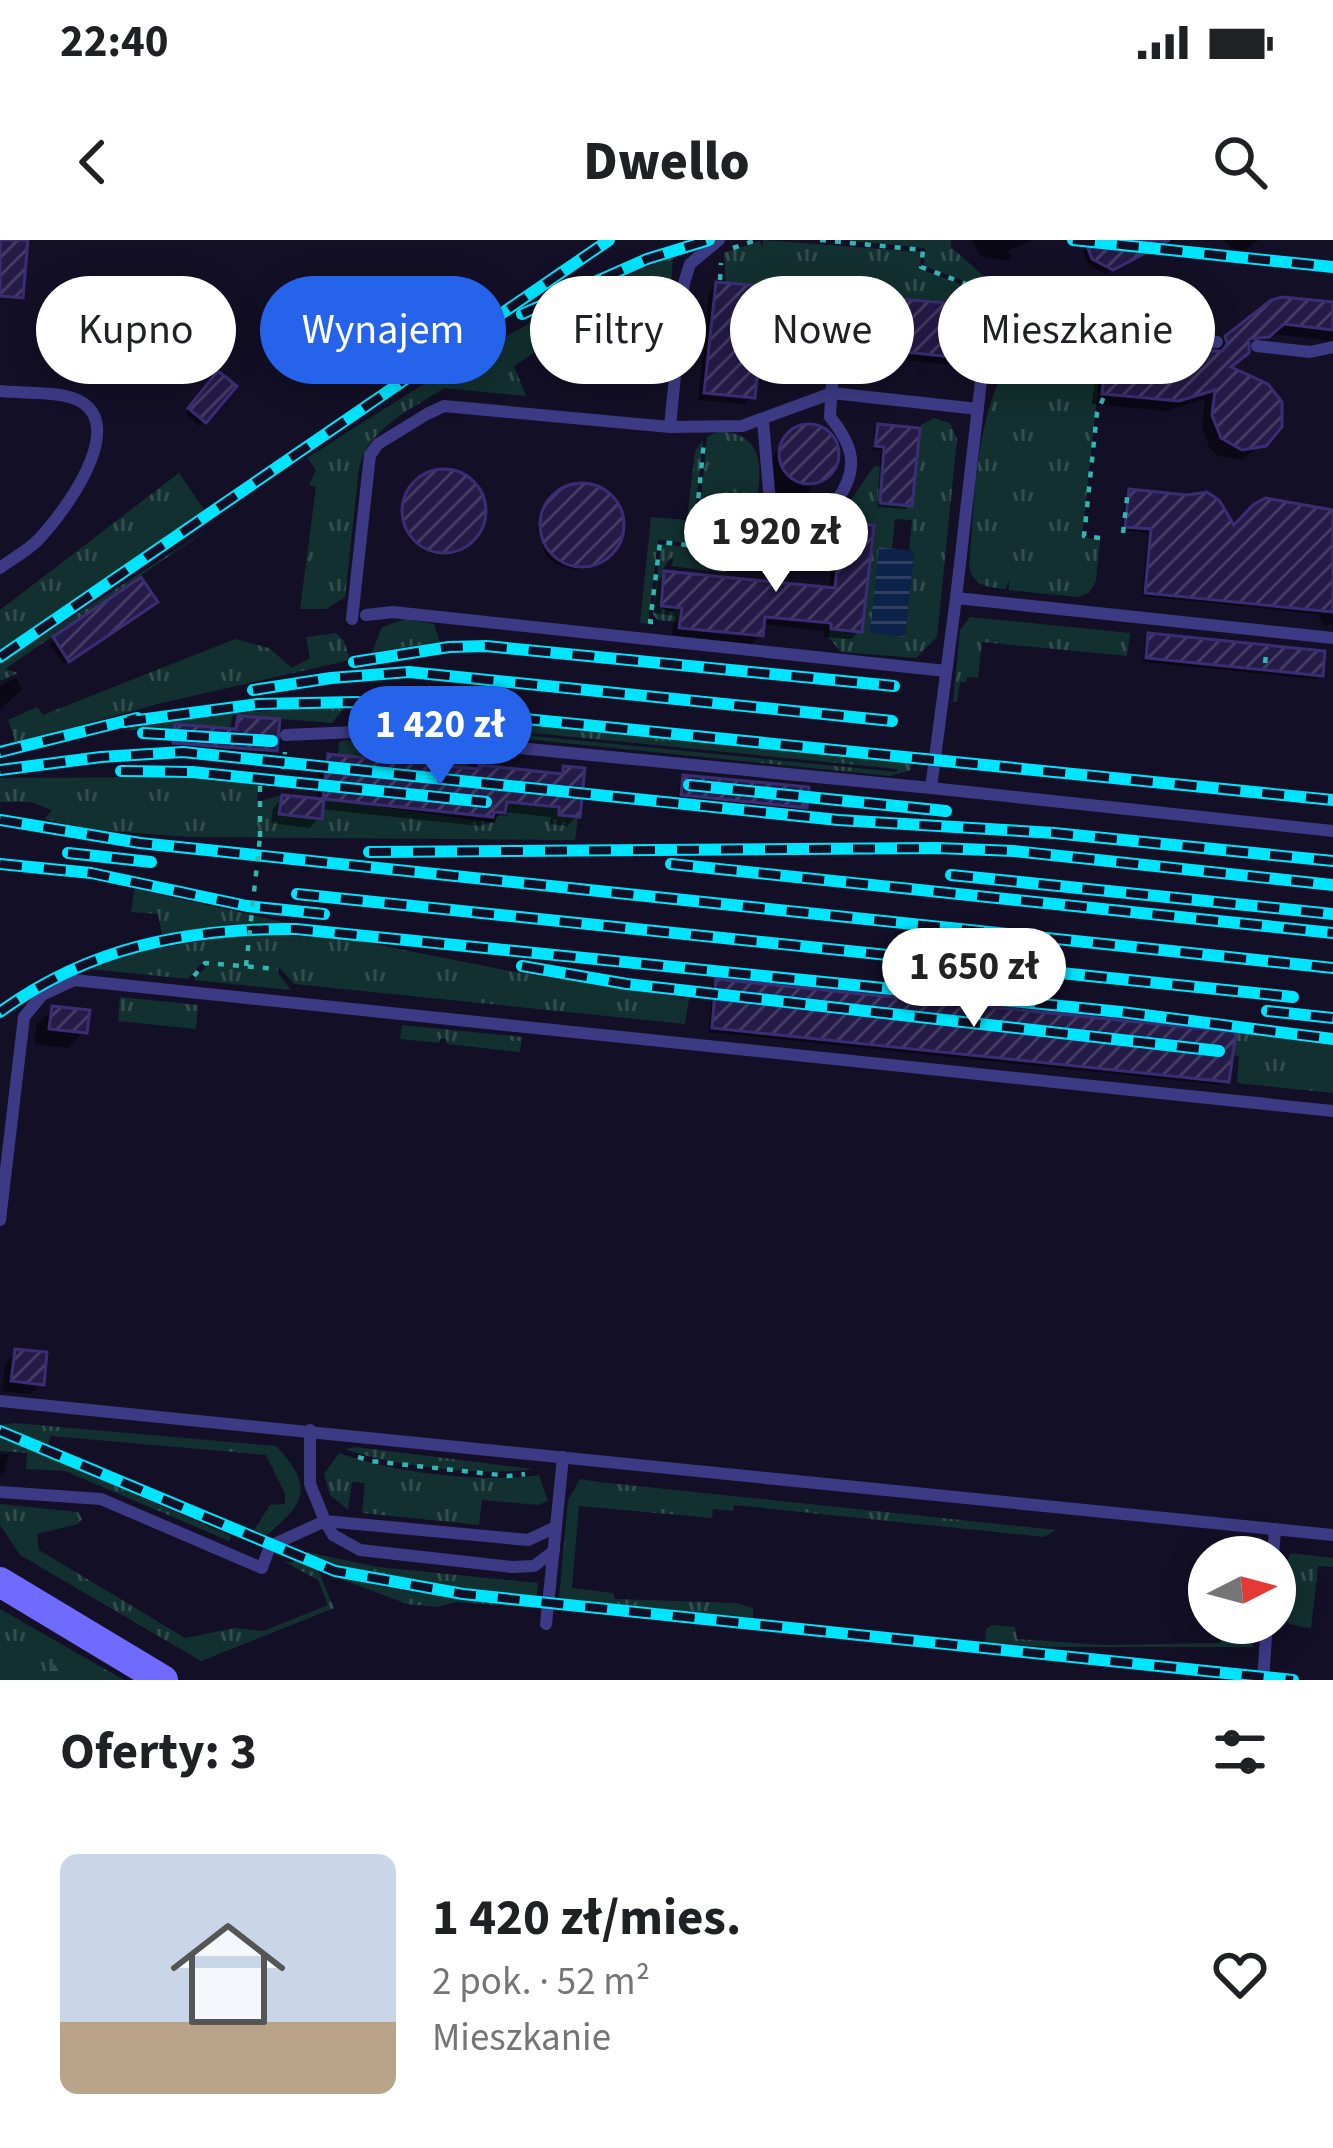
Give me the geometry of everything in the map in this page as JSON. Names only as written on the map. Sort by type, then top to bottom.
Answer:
[{"type":"street","points":[[0,1582],[163,1680]]},
{"type":"lane","points":[[670,427],[684,283],[691,264],[719,240]]},
{"type":"lane","points":[[931,788],[984,355],[993,338],[1005,328],[1033,323],[1217,342]]},
{"type":"lane","points":[[1257,346],[1310,352],[1333,347]]},
{"type":"lane","points":[[763,421],[770,502],[838,500],[854,459],[830,417],[832,386]]},
{"type":"lane","points":[[946,671],[393,612],[359,617],[366,469],[378,444],[444,406],[670,427],[742,425],[763,421],[832,386],[978,409]]},
{"type":"lane","points":[[0,391],[78,399],[96,413],[100,427],[74,495],[36,542],[0,568]]},
{"type":"lane","points":[[956,598],[1333,638]]},
{"type":"lane","points":[[286,735],[354,732],[1333,831]]},
{"type":"lane","points":[[0,1220],[24,1017],[42,994],[74,980],[1333,1111]]},
{"type":"lane","points":[[0,1401],[1333,1535]]},
{"type":"lane","points":[[310,1430],[310,1484],[333,1534],[360,1550],[512,1567],[534,1566],[554,1551]]},
{"type":"lane","points":[[546,1624],[563,1457]]},
{"type":"lane","points":[[0,1492],[101,1498],[262,1568],[271,1546],[326,1521],[528,1540],[556,1527]]},
{"type":"lane","points":[[1274,1536],[1275,1529]]},
{"type":"lane","points":[[1263,1680],[1266,1644]]},
{"type":"path","points":[[820,240],[923,250],[921,267],[945,276]]},
{"type":"path","points":[[822,384],[832,386]]},
{"type":"path","points":[[1100,538],[1084,536],[1096,413],[1105,394]]},
{"type":"path","points":[[694,546],[705,436]]},
{"type":"path","points":[[1123,532],[1127,490]]},
{"type":"path","points":[[828,566],[839,511]]},
{"type":"path","points":[[664,623],[650,622],[660,542],[807,558],[812,547],[833,550]]},
{"type":"path","points":[[1265,663],[1267,643]]},
{"type":"path","points":[[246,966],[260,837],[260,783],[281,784],[286,735]]},
{"type":"path","points":[[191,980],[205,962],[278,969]]},
{"type":"path","points":[[356,1456],[509,1476],[536,1472]]},
{"type":"green space","points":[[763,240],[921,252],[920,269],[939,276],[938,301],[914,299],[914,276],[730,276],[730,283],[726,283],[724,253],[760,241],[763,248]]},
{"type":"green space","points":[[842,240],[951,240],[951,247],[984,276],[951,276],[924,266],[925,248]]},
{"type":"green space","points":[[673,257],[672,276],[627,276]]},
{"type":"green space","points":[[530,324],[530,355],[514,366],[526,396],[444,388],[381,431],[359,468],[345,597],[326,609],[300,609],[316,487],[309,485],[316,470],[307,458],[424,384],[506,384],[506,337]]},
{"type":"green space","points":[[999,384],[1098,384],[1082,537],[1100,540],[1096,581],[1089,593],[1077,597],[1009,590],[1009,581],[1005,589],[986,586],[973,577],[969,564],[978,466]]},
{"type":"green space","points":[[934,418],[950,423],[957,439],[937,637],[916,658],[841,652],[829,638],[835,567],[752,558],[767,513],[839,511],[874,466],[916,470],[921,425]],"holes":[[[895,519],[912,520],[909,550],[914,551],[905,637],[880,547],[892,548]],[[842,522],[874,526],[861,632],[831,628]]]},
{"type":"green space","points":[[718,432],[738,435],[751,444],[758,458],[757,495],[740,548],[697,540],[707,437]]},
{"type":"green space","points":[[703,440],[692,543],[658,540],[648,624],[640,623],[651,517],[687,520],[695,451]]},
{"type":"green space","points":[[179,473],[205,511],[0,650],[0,610]]},
{"type":"green space","points":[[214,525],[5,669],[18,673],[0,681],[0,664]]},
{"type":"green space","points":[[661,544],[729,552],[726,573],[671,566],[674,559],[670,558],[662,571],[658,607],[674,612],[675,607],[680,608],[678,622],[653,615]]},
{"type":"green space","points":[[970,617],[1130,633],[1127,656],[982,642],[978,678],[960,682],[957,702],[953,702],[960,630]]},
{"type":"green space","points":[[406,619],[434,624],[440,642],[372,652],[382,627]]},
{"type":"green space","points":[[336,633],[350,660],[162,703],[0,747],[15,741],[8,720],[37,707],[43,715],[235,639],[269,648],[292,668],[310,658],[306,637]]},
{"type":"green space","points":[[344,708],[332,723],[233,715],[230,728],[176,725],[174,730],[120,730],[213,715]]},
{"type":"green space","points":[[366,708],[911,763],[911,770],[890,776],[375,722]],"holes":[[[382,718],[897,769],[897,772]]]},
{"type":"green space","points":[[339,742],[468,752],[467,768],[338,755]]},
{"type":"green space","points":[[189,777],[258,783],[257,802],[282,795],[280,814],[321,819],[324,799],[495,823],[497,815],[507,816],[508,802],[559,807],[559,815],[578,817],[575,840],[190,837],[95,830],[44,819],[52,810],[30,802],[0,802],[0,778]]},
{"type":"green space","points":[[134,889],[302,926],[234,924],[162,934],[158,914],[131,912]]},
{"type":"green space","points":[[253,933],[354,940],[520,973],[689,999],[685,1024],[294,984],[279,967],[278,973],[291,990],[194,980],[208,964],[204,960],[188,979],[90,969],[140,951]]},
{"type":"green space","points":[[120,997],[198,1005],[196,1029],[118,1021]]},
{"type":"green space","points":[[402,1025],[522,1037],[520,1052],[447,1044],[441,1038],[439,1043],[400,1039]]},
{"type":"green space","points":[[1236,1032],[1333,1046],[1333,1093],[1237,1083]]},
{"type":"green space","points":[[1,1425],[276,1446],[297,1474],[300,1495],[289,1514],[266,1536],[254,1530],[270,1505],[285,1504],[285,1494],[266,1455],[51,1436],[48,1445]]},
{"type":"green space","points":[[0,1436],[231,1536],[229,1541],[65,1471],[26,1469],[27,1453],[0,1451]]},
{"type":"green space","points":[[345,1449],[533,1469],[438,1468]]},
{"type":"green space","points":[[339,1453],[438,1474],[539,1475],[548,1501],[538,1505],[482,1500],[479,1525],[362,1513],[365,1483],[352,1482],[348,1510],[330,1495],[324,1474]]},
{"type":"green space","points":[[580,1479],[1056,1530],[1044,1537],[734,1505],[733,1511],[713,1509],[712,1518],[579,1506],[572,1588],[613,1593],[615,1599],[736,1603],[753,1608],[753,1622],[559,1599],[568,1500]]},
{"type":"green space","points":[[0,1504],[78,1512],[82,1519],[78,1524],[37,1534],[39,1550],[185,1638],[235,1628],[263,1631],[328,1605],[318,1580],[283,1561],[292,1563],[295,1558],[383,1587],[538,1605],[407,1604],[318,1570],[334,1608],[201,1661],[20,1555],[0,1525]]},
{"type":"green space","points":[[306,1552],[378,1567],[538,1583],[537,1597],[380,1577]]},
{"type":"green space","points":[[1296,1554],[1333,1558],[1333,1567],[1318,1566],[1311,1628],[1296,1625]]},
{"type":"green space","points":[[0,1609],[61,1644],[50,1677],[0,1676]]},
{"type":"green space","points":[[1015,1627],[1017,1639],[1105,1645],[1253,1644],[1050,1647],[985,1642],[986,1629]]},
{"type":"green space","points":[[61,1644],[124,1680],[0,1680],[0,1676],[49,1677]]},
{"type":"water","points":[[879,547],[914,551],[905,637],[870,633]]},
{"type":"building","points":[[0,240],[28,240],[23,298],[0,296]]},
{"type":"building","points":[[1085,240],[1170,240],[1113,270],[1092,259]]},
{"type":"building","points":[[716,282],[730,283],[730,384],[756,384],[755,398],[704,393]]},
{"type":"building","points":[[914,300],[938,302],[938,355],[914,353]]},
{"type":"building","points":[[1271,300],[1333,302],[1333,330],[1284,324],[1269,337],[1249,339],[1249,353],[1231,367],[1268,384],[1282,402],[1282,427],[1266,446],[1242,450],[1221,438],[1212,415],[1215,390],[1179,401],[1102,394],[1103,384],[1215,384],[1215,351],[1227,344],[1225,336]]},
{"type":"building","points":[[207,384],[237,386],[206,423],[188,408]]},
{"type":"building","points":[[809,424],[830,433],[839,454],[830,475],[809,484],[788,475],[779,454],[788,433]]},
{"type":"building","points":[[878,424],[920,428],[912,506],[880,503],[884,447],[875,446]]},
{"type":"building","points":[[444,469],[473,482],[486,511],[473,540],[444,553],[415,540],[402,511],[415,482]]},
{"type":"building","points":[[582,483],[598,486],[611,496],[621,509],[621,541],[611,554],[598,564],[582,567],[566,564],[553,554],[543,541],[540,525],[543,509],[553,496],[566,486]]},
{"type":"building","points":[[1129,489],[1187,495],[1207,492],[1219,500],[1234,525],[1265,498],[1333,510],[1333,612],[1145,593],[1151,529],[1125,527]]},
{"type":"building","points":[[842,522],[874,525],[862,632],[831,629],[831,623],[765,617],[763,636],[679,628],[682,608],[661,606],[664,571],[835,588]]},
{"type":"building","points":[[141,577],[158,602],[69,662],[53,637]]},
{"type":"building","points":[[1148,633],[1325,651],[1323,676],[1146,658]]},
{"type":"building","points":[[238,716],[280,719],[277,751],[173,743],[175,724],[236,729]]},
{"type":"building","points":[[328,754],[563,774],[563,766],[585,768],[580,817],[559,815],[559,807],[507,802],[505,813],[494,812],[493,817],[324,799],[322,819],[279,814],[282,795],[323,799]]},
{"type":"building","points":[[683,775],[809,787],[807,808],[681,795]]},
{"type":"building","points":[[716,979],[1236,1032],[1229,1082],[712,1028]]},
{"type":"building","points":[[52,1006],[90,1010],[87,1033],[49,1029]]},
{"type":"building","points":[[15,1349],[47,1352],[44,1385],[11,1381]]},
{"type":"railway","points":[[0,657],[609,240]]},
{"type":"railway","points":[[522,314],[647,259],[709,240]]},
{"type":"railway","points":[[1073,240],[1333,267]]},
{"type":"railway","points":[[354,662],[486,646],[894,686]]},
{"type":"railway","points":[[253,690],[409,672],[892,721]]},
{"type":"railway","points":[[124,722],[258,704],[357,702],[1333,800]]},
{"type":"railway","points":[[0,752],[137,718]]},
{"type":"railway","points":[[143,733],[272,741]]},
{"type":"railway","points":[[0,770],[183,752],[838,820],[1054,833],[1333,861]]},
{"type":"railway","points":[[121,771],[192,772],[486,802]]},
{"type":"railway","points":[[689,785],[946,811]]},
{"type":"railway","points":[[0,820],[140,843],[1333,968]]},
{"type":"railway","points":[[369,852],[937,848],[1014,851],[1333,885]]},
{"type":"railway","points":[[68,853],[151,862]]},
{"type":"railway","points":[[0,864],[91,873],[247,906],[324,914]]},
{"type":"railway","points":[[671,864],[1333,933]]},
{"type":"railway","points":[[951,875],[1333,914]]},
{"type":"railway","points":[[297,894],[1293,997]]},
{"type":"railway","points":[[0,1012],[68,971],[140,946],[216,932],[296,929],[1121,1012],[1333,1039]]},
{"type":"railway","points":[[522,966],[627,984],[1219,1051]]},
{"type":"railway","points":[[1267,1011],[1333,1018]]},
{"type":"railway","points":[[0,1431],[335,1571],[463,1594],[1293,1680]]}]
